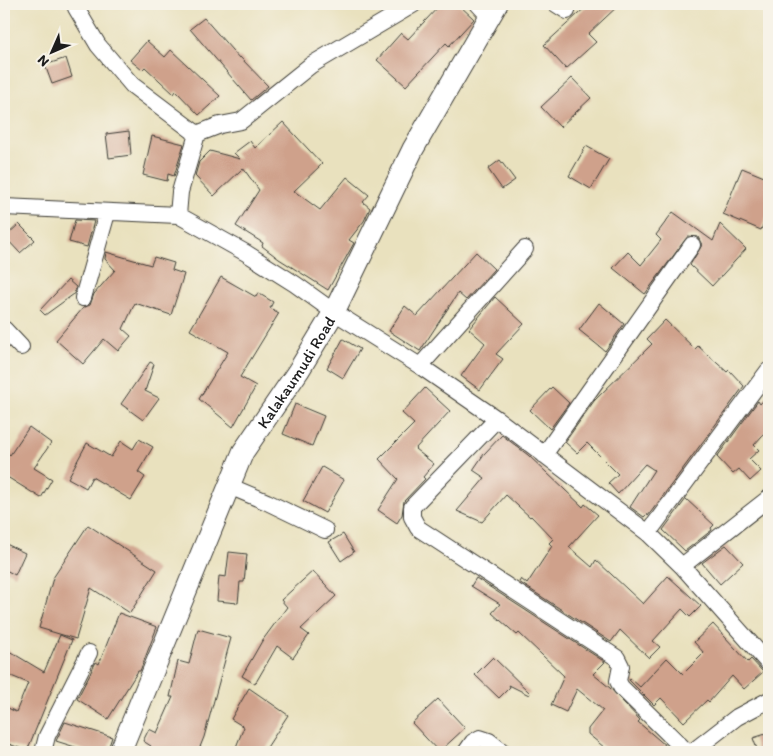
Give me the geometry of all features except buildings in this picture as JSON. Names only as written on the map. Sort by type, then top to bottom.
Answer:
[{"type":"street","points":[[197,134],[220,125],[241,121],[311,65],[414,4]]},
{"type":"street","points":[[76,8],[98,45],[132,85],[197,134]]},
{"type":"street","name":"Kalakaumudi Road","points":[[120,752],[243,452],[299,370],[334,312],[413,149],[488,8]]},
{"type":"street","points":[[178,215],[180,192],[197,134]]},
{"type":"street","points":[[4,207],[178,215],[246,253],[295,284],[334,312],[420,366],[497,419],[648,533],[682,566],[769,664]]},
{"type":"street","points":[[83,298],[107,213]]},
{"type":"street","points":[[544,455],[692,245]]},
{"type":"street","points":[[420,366],[525,249]]},
{"type":"street","points":[[4,329],[22,347]]},
{"type":"street","points":[[648,533],[768,371]]},
{"type":"street","points":[[497,419],[412,507],[412,517],[418,528],[617,658],[621,666],[618,681],[621,687],[687,752]]},
{"type":"street","points":[[229,486],[325,530]]},
{"type":"street","points":[[682,566],[769,498]]},
{"type":"street","points":[[43,752],[47,736],[89,653]]},
{"type":"street","points":[[692,752],[737,717],[769,700]]},
{"type":"street","points":[[466,752],[473,742],[480,738],[489,741],[503,752]]}]
